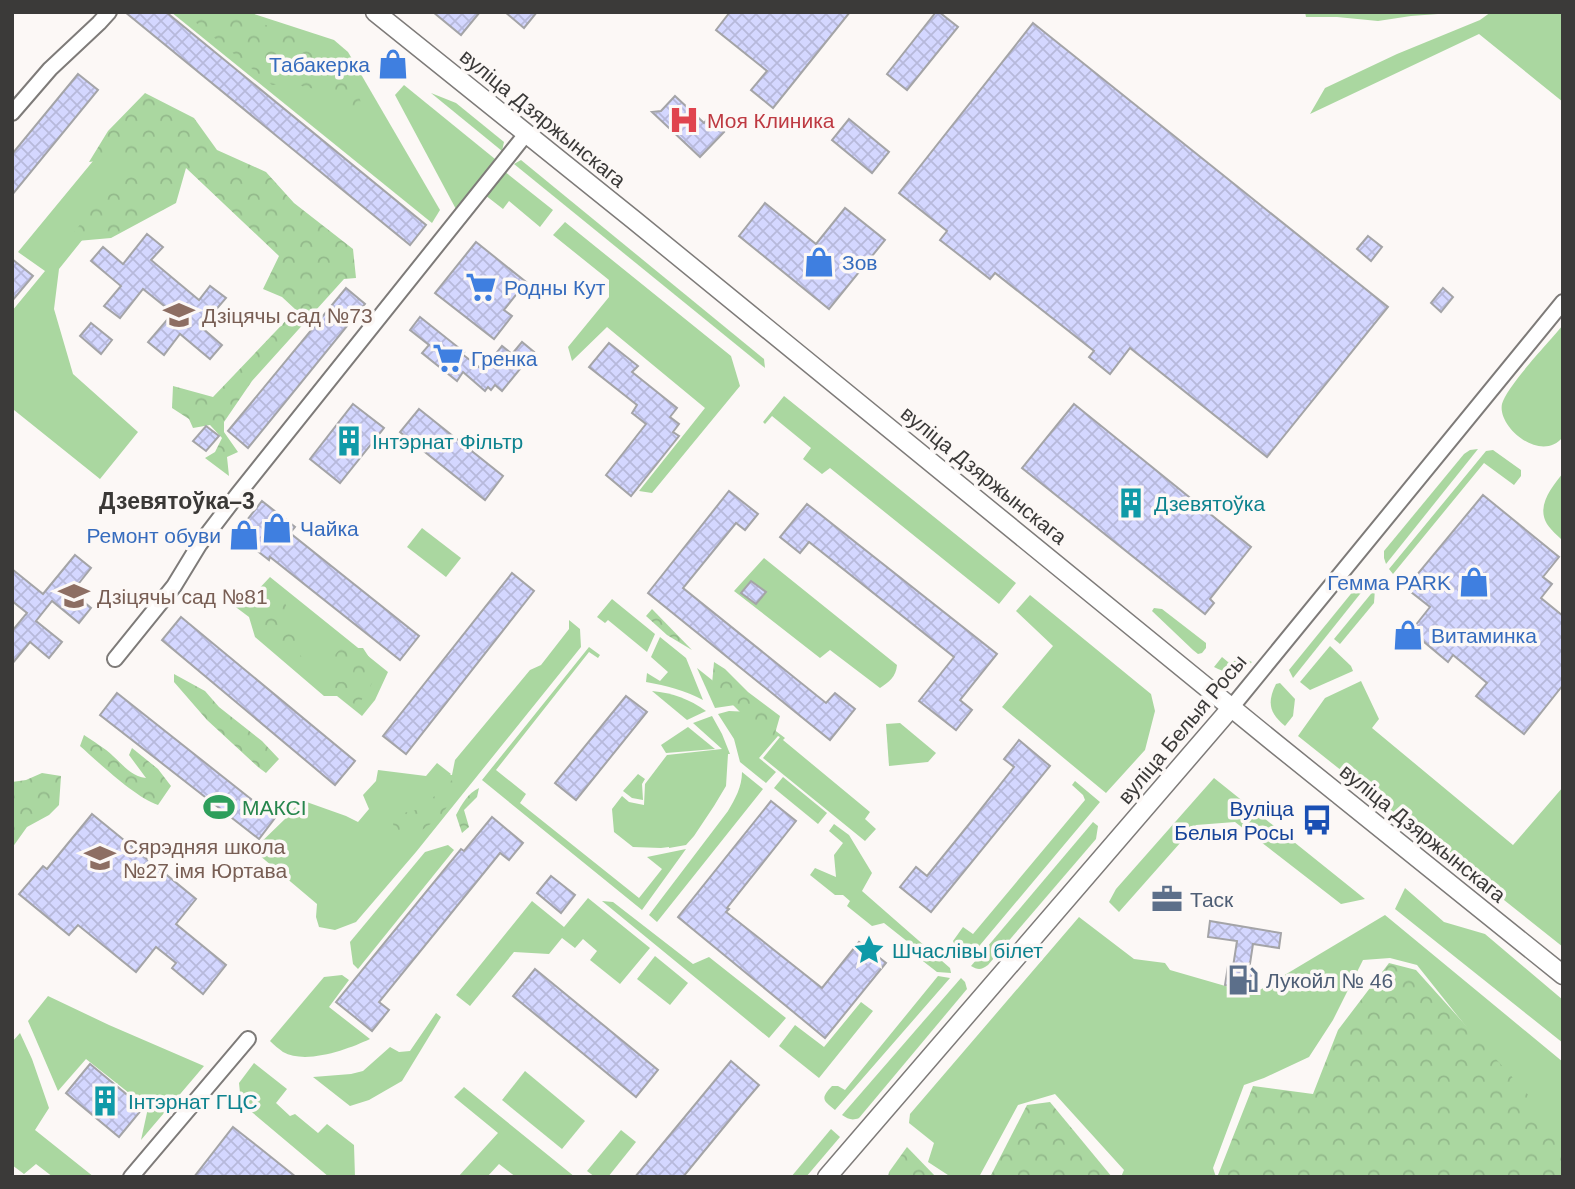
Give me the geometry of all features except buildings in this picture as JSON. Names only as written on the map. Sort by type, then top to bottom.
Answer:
[{"type":"main road","name":"вуліца Дзяржынскага","points":[[375,12],[1563,975]]},
{"type":"main road","name":"вуліца Белыя Росы","points":[[827,1177],[1231,708]]},
{"type":"street","points":[[12,113],[50,69],[109,12]]},
{"type":"street","points":[[115,659],[173,586],[199,545],[238,494],[526,134]]},
{"type":"street","name":"вуліца Белыя Росы","points":[[1231,708],[1563,302]]},
{"type":"street","points":[[131,1177],[248,1039]]},
{"type":"green space","points":[[171,12],[248,12],[334,40],[348,52],[440,210],[432,223]]},
{"type":"green space","points":[[183,12],[228,12],[310,40],[354,73],[362,108],[355,124],[345,96],[293,84],[272,85]]},
{"type":"green space","points":[[1305,12],[1445,12],[1378,21],[1306,17]]},
{"type":"green space","points":[[1491,12],[1563,12],[1563,102],[1479,34],[1310,114],[1325,88],[1397,54],[1480,20]]},
{"type":"green space","points":[[404,85],[495,159],[457,211],[395,95]]},
{"type":"green space","points":[[145,93],[194,118],[217,150],[266,172],[294,203],[353,249],[356,278],[344,279],[252,381],[224,422],[224,432],[238,452],[227,457],[229,476],[205,458],[215,452],[222,438],[210,425],[193,428],[189,419],[172,408],[173,386],[213,397],[296,310],[282,297],[263,289],[279,256],[186,168],[176,203],[111,238],[66,242],[135,156],[89,162],[108,131]]},
{"type":"green space","points":[[431,93],[456,103],[504,142],[502,151]]},
{"type":"green space","points":[[131,115],[164,138],[59,269],[54,309],[73,374],[138,432],[100,479],[12,411],[12,311],[45,271],[18,252]]},
{"type":"green space","points":[[521,160],[764,359],[765,368],[514,164]]},
{"type":"green space","points":[[504,171],[553,210],[540,227],[509,201],[503,209],[485,195]]},
{"type":"green space","points":[[565,222],[731,356],[740,386],[652,493],[639,491],[705,408],[607,327],[572,361],[568,347],[609,297],[609,280],[553,235]]},
{"type":"green space","points":[[1563,325],[1563,437],[1554,444],[1533,444],[1513,432],[1506,423],[1502,404],[1520,376]]},
{"type":"green space","points":[[784,396],[1016,583],[999,604],[830,468],[822,474],[803,459],[811,448],[772,416],[765,424],[763,422]]},
{"type":"green space","points":[[1478,449],[1386,564],[1384,551],[1464,454]]},
{"type":"green space","points":[[1493,450],[1521,470],[1521,476],[1514,485],[1484,463],[1393,574],[1389,569],[1486,451]]},
{"type":"green space","points":[[1563,473],[1563,541],[1547,524],[1543,510],[1554,484]]},
{"type":"green space","points":[[422,528],[461,558],[446,577],[407,547]]},
{"type":"green space","points":[[764,558],[897,665],[891,679],[880,688],[830,650],[820,658],[734,591]]},
{"type":"green space","points":[[270,577],[388,672],[375,700],[362,716],[337,696],[324,696],[255,637],[249,617],[225,599],[255,593]]},
{"type":"green space","points":[[1363,579],[1372,579],[1293,678],[1289,670]]},
{"type":"green space","points":[[269,589],[285,603],[295,625],[298,652],[316,677],[341,682],[352,678],[354,666],[332,658],[341,648],[363,648],[378,671],[357,706],[310,679],[260,633],[271,607]]},
{"type":"green space","points":[[1375,589],[1374,603],[1340,644],[1334,639]]},
{"type":"green space","points":[[1030,595],[1151,694],[1155,711],[1145,750],[1106,793],[1002,707],[1053,646],[1016,611]]},
{"type":"green space","points":[[612,599],[655,634],[647,652],[608,620],[605,623],[597,617]]},
{"type":"green space","points":[[1154,608],[1162,609],[1206,643],[1202,653],[1198,654],[1193,650],[1152,611]]},
{"type":"green space","points":[[652,609],[692,650],[667,635],[646,616]]},
{"type":"green space","points":[[569,620],[580,629],[581,647],[416,852],[356,922],[335,930],[319,927],[316,917],[317,904],[253,850],[301,800],[358,822],[369,809],[363,795],[376,781],[378,770],[426,776],[437,763],[452,775],[455,760],[530,670],[541,665],[569,629]]},
{"type":"green space","points":[[660,637],[686,658],[703,700],[646,682],[647,673],[660,681],[668,672],[651,657]]},
{"type":"green space","points":[[1330,646],[1353,671],[1310,690],[1300,682]]},
{"type":"green space","points":[[589,647],[600,655],[598,658],[589,652],[496,770],[526,794],[520,803],[639,898],[662,869],[647,857],[686,849],[642,910],[482,780]]},
{"type":"green space","points":[[1222,657],[1228,662],[1245,659],[1252,662],[1229,672],[1214,667]]},
{"type":"green space","points":[[714,662],[780,716],[774,737],[750,722],[712,684]]},
{"type":"green space","points":[[697,668],[742,704],[715,708]]},
{"type":"green space","points":[[174,674],[205,691],[219,707],[262,741],[279,759],[266,773],[207,720],[174,682]]},
{"type":"green space","points":[[1361,681],[1379,719],[1372,728],[1513,845],[1563,787],[1563,947],[1298,736],[1325,698]]},
{"type":"green space","points":[[1280,683],[1295,699],[1293,716],[1285,726],[1271,707],[1273,690],[1276,684]]},
{"type":"green space","points":[[652,691],[680,697],[706,711],[687,720]]},
{"type":"green space","points":[[729,711],[751,712],[785,738],[783,740],[870,812],[865,819],[876,829],[865,841],[763,758],[780,737],[778,736],[759,758],[776,772],[766,783],[740,762],[734,739],[718,714]]},
{"type":"green space","points":[[712,716],[730,754],[726,786],[714,806],[686,845],[669,848],[633,847],[614,832],[612,809],[622,796],[629,802],[644,805],[645,784],[667,755],[722,749],[693,723]]},
{"type":"green space","points":[[900,723],[936,753],[928,762],[889,766],[886,724]]},
{"type":"green space","points":[[688,727],[715,749],[666,753],[661,745]]},
{"type":"green space","points":[[84,735],[136,775],[146,778],[129,755],[132,748],[158,769],[171,786],[158,805],[128,787],[80,746]]},
{"type":"green space","points":[[742,772],[763,789],[657,922],[649,915],[728,811],[736,797]]},
{"type":"green space","points":[[42,773],[61,776],[59,805],[49,815],[27,827],[12,848],[12,782],[26,780]]},
{"type":"green space","points":[[638,774],[645,779],[642,784],[643,800],[632,798],[623,791]]},
{"type":"green space","points":[[455,777],[467,781],[440,817],[414,836],[397,839],[391,816],[416,810]]},
{"type":"green space","points":[[783,777],[827,813],[818,824],[774,788]]},
{"type":"green space","points":[[1214,778],[1365,899],[1341,904],[1235,822],[1196,825],[1119,912],[1109,902],[1116,889]]},
{"type":"green space","points":[[1075,781],[1100,802],[970,957],[965,954],[953,941],[963,927],[973,934],[1085,800],[1072,785]]},
{"type":"green space","points":[[479,788],[477,797],[464,810],[469,827],[462,833],[456,815],[468,796]]},
{"type":"green space","points":[[1093,822],[1098,826],[1096,839],[988,965],[980,969],[971,966]]},
{"type":"green space","points":[[834,824],[849,835],[872,873],[862,891],[950,968],[951,973],[937,972],[910,951],[913,946],[884,923],[872,926],[847,906],[850,901],[843,895],[835,895],[810,875],[815,868],[836,877],[834,855],[843,843],[829,831]]},
{"type":"green space","points":[[448,845],[454,850],[358,969],[353,964],[350,942],[425,852]]},
{"type":"green space","points":[[1405,888],[1444,922],[1485,934],[1563,1000],[1563,1043],[1395,909]]},
{"type":"green space","points":[[588,898],[650,948],[620,984],[590,960],[597,951],[583,939],[575,948],[562,938],[549,954],[514,952],[470,1006],[456,995],[532,901],[564,927]]},
{"type":"green space","points":[[602,901],[613,902],[693,964],[709,957],[786,1018],[769,1038]]},
{"type":"green space","points":[[1385,915],[1563,1062],[1563,1177],[1548,1177],[1523,1098],[1417,965],[1390,958],[1363,960],[1333,1020],[1309,1057],[1244,1085],[1213,1168],[1216,1177],[1121,1177],[1124,1170],[1055,1094],[1018,1105],[979,1177],[951,1177],[928,1162],[934,1143],[909,1123],[910,1114],[1079,917],[1134,959],[1165,963],[1170,970],[1253,994]]},
{"type":"green space","points":[[655,956],[688,983],[670,1005],[637,979]]},
{"type":"green space","points":[[1389,963],[1416,970],[1530,1097],[1562,1143],[1560,1177],[1219,1177],[1253,1086],[1313,1094],[1338,1030]]},
{"type":"green space","points":[[342,975],[349,980],[329,1007],[370,1039],[339,1051],[303,1057],[283,1052],[270,1041],[324,977]]},
{"type":"green space","points":[[938,976],[950,978],[835,1110],[824,1099],[828,1090],[832,1086],[838,1086],[845,1090]]},
{"type":"green space","points":[[961,978],[967,989],[859,1118],[850,1119],[842,1115]]},
{"type":"green space","points":[[48,996],[204,1066],[141,1140],[148,1108],[86,1059],[58,1091],[28,1021]]},
{"type":"green space","points":[[861,1002],[873,1011],[819,1078],[779,1046],[795,1025],[824,1047]]},
{"type":"green space","points":[[436,1013],[441,1017],[402,1081],[369,1100],[350,1106],[313,1077],[363,1071],[390,1047],[399,1052],[410,1051]]},
{"type":"green space","points":[[20,1033],[49,1108],[35,1130],[94,1177],[53,1177],[36,1164],[24,1174],[12,1165],[12,1042]]},
{"type":"green space","points":[[254,1063],[287,1089],[276,1103],[290,1116],[295,1114],[318,1133],[327,1124],[354,1145],[355,1177],[329,1177],[241,1103],[239,1083]]},
{"type":"green space","points":[[525,1071],[585,1121],[562,1149],[502,1100]]},
{"type":"green space","points":[[464,1087],[575,1177],[516,1177],[499,1164],[487,1177],[458,1177],[498,1133],[454,1097]]},
{"type":"green space","points":[[1050,1102],[1112,1177],[990,1177],[1027,1105]]},
{"type":"green space","points":[[831,1129],[840,1137],[806,1177],[791,1177]]},
{"type":"green space","points":[[621,1130],[636,1142],[608,1177],[595,1177],[587,1171]]},
{"type":"green space","points":[[907,1147],[936,1177],[888,1177]]},
{"type":"place","name":"Табакерка","points":[[393,64]]},
{"type":"place","name":"Моя Клиника","points":[[684,120]]},
{"type":"place","name":"Зов","points":[[819,262]]},
{"type":"place","name":"Родны Кут","points":[[481,287]]},
{"type":"place","name":"Дзіцячы сад №73","points":[[179,315]]},
{"type":"place","name":"Гренка","points":[[448,358]]},
{"type":"place","name":"Інтэрнат Фільтр","points":[[349,441]]},
{"type":"place","name":"Дзевятоўка","points":[[1131,503]]},
{"type":"place","name":"Чайка","points":[[277,528]]},
{"type":"place","name":"Ремонт обуви","points":[[244,535]]},
{"type":"place","name":"Гемма PARK","points":[[1474,582]]},
{"type":"place","name":"Дзіцячы сад №81","points":[[74,596]]},
{"type":"place","name":"Витаминка","points":[[1408,635]]},
{"type":"place","name":"МАКСІ","points":[[219,807]]},
{"type":"place","name":"Вуліца Белыя Росы","points":[[1317,820]]},
{"type":"place","name":"Сярэдняя школа №27 імя Юртава","points":[[100,858]]},
{"type":"place","name":"Таск","points":[[1167,899]]},
{"type":"place","name":"Шчаслівы білет","points":[[869,950]]},
{"type":"place","name":"Лукойл № 46","points":[[1243,980]]},
{"type":"place","name":"Інтэрнат ГЦС","points":[[105,1101]]},
{"type":"district","name":"Дзевятоўка–3","points":[[177,501]]}]
